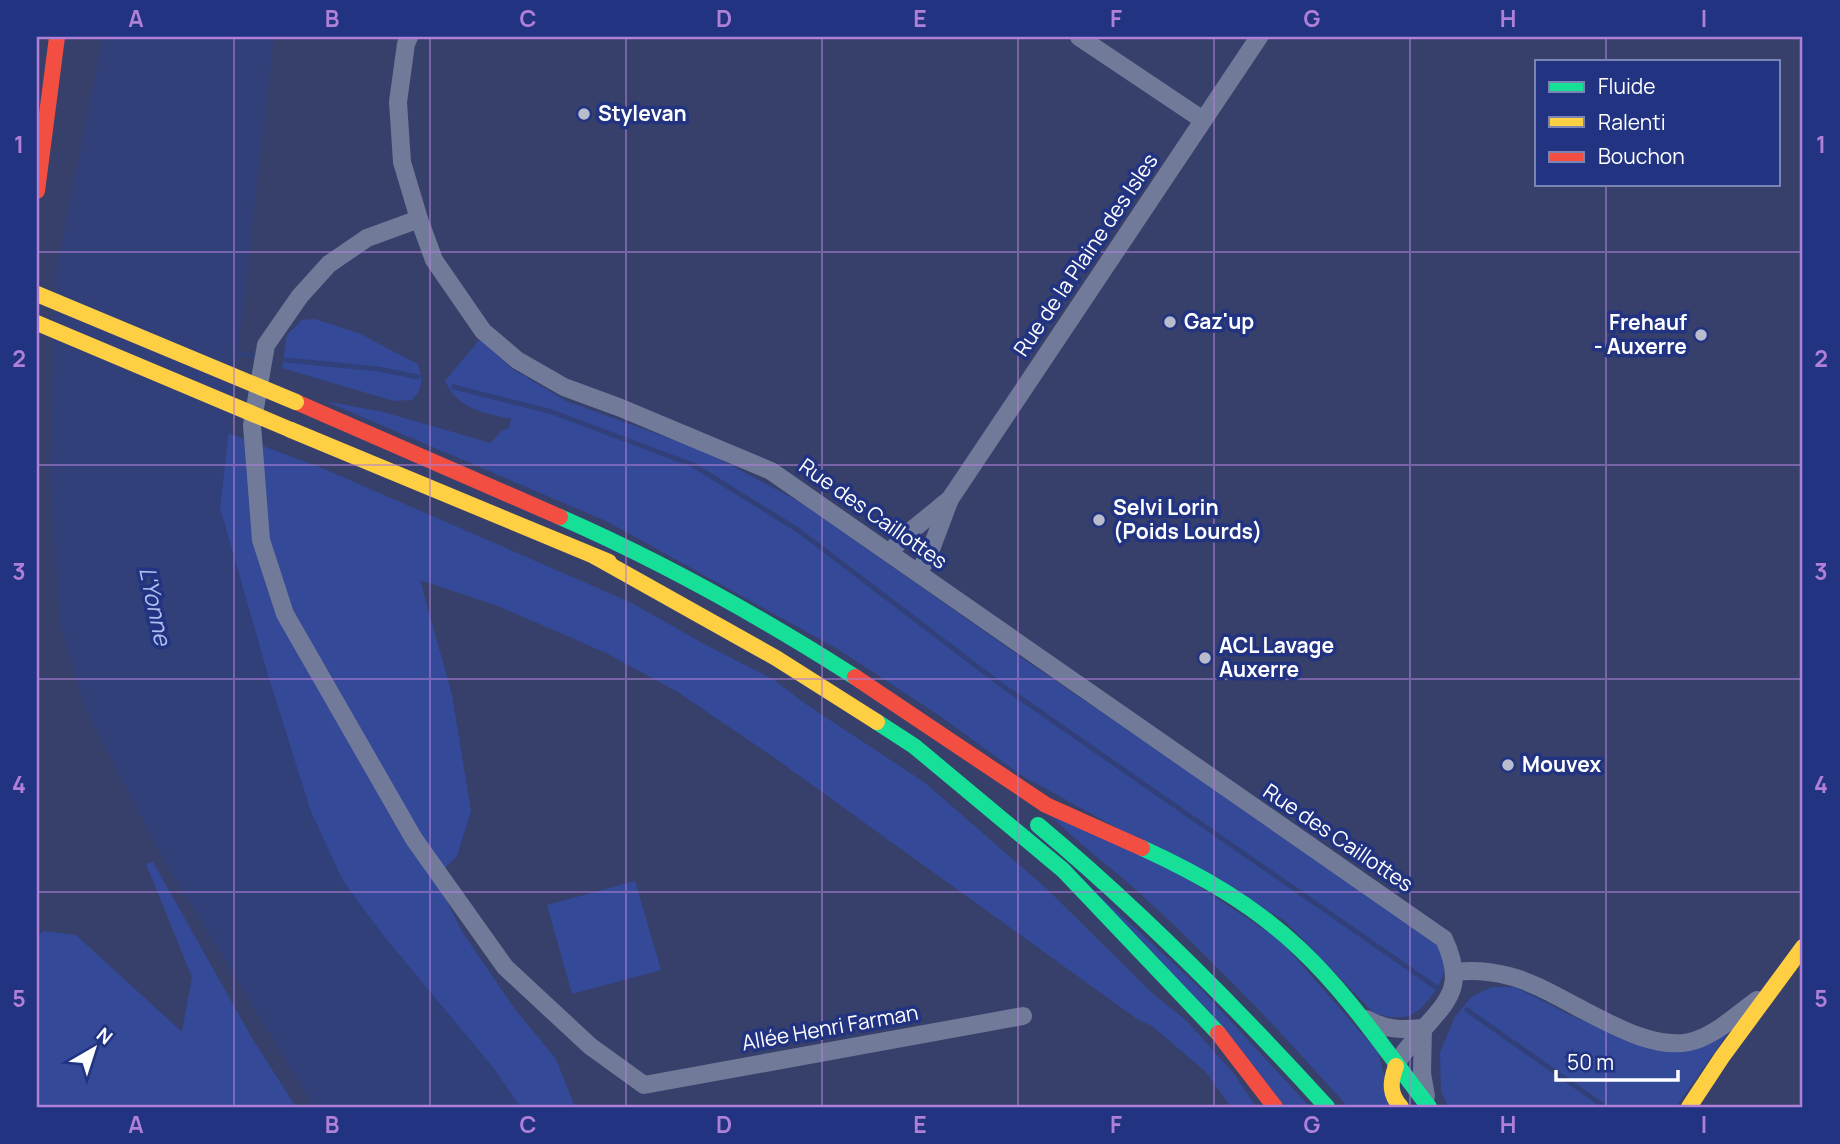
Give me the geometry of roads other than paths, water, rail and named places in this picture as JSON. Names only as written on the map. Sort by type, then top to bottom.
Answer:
[{"type":"main road","points":[[37,191],[57,37]]},
{"type":"main road","points":[[37,294],[296,402],[584,528],[684,577],[789,635],[890,699],[1046,805],[1184,867],[1224,890],[1263,918],[1299,948],[1356,1013],[1428,1107]]},
{"type":"main road","points":[[37,324],[658,584],[780,649],[883,713],[998,793],[922,723]]},
{"type":"main road","points":[[594,556],[776,658],[914,746],[1063,870],[1230,1046],[1275,1107]]},
{"type":"main road","points":[[1029,817],[1091,867],[1187,958],[1327,1107]]},
{"type":"main road","points":[[1689,1107],[1803,949]]},
{"type":"main road","points":[[1708,1107],[1803,949]]},
{"type":"main road","points":[[1396,1066],[1389,1084],[1390,1094],[1401,1107]]},
{"type":"street","name":"Rue des Caillottes","points":[[409,37],[405,44],[398,102],[402,162],[434,260],[483,331],[517,360],[564,387],[771,471],[1444,939],[1454,960],[1456,972]]},
{"type":"street","points":[[1079,37],[1203,120]]},
{"type":"street","name":"Rue de la Plaine des Isles","points":[[918,572],[928,557],[950,499],[1259,37]]},
{"type":"street","name":"Allée Henri Farman","points":[[419,219],[367,238],[328,264],[300,296],[266,345],[252,425],[261,540],[285,614],[414,839],[505,967],[590,1045],[644,1085],[1023,1016]]},
{"type":"street","name":"Rue de la Plaine des Isles","points":[[890,553],[901,539],[950,499]]},
{"type":"street","points":[[1396,1066],[1454,991],[1456,972],[1510,976],[1627,1032],[1650,1040],[1675,1042],[1697,1041],[1771,990]]},
{"type":"street","points":[[1356,1013],[1385,1028],[1423,1028]]},
{"type":"street","points":[[1423,1028],[1422,1073],[1428,1107]]},
{"type":"water","name":"L'Yonne","points":[[103,37],[274,37],[220,508],[311,812],[343,881],[382,934],[495,1070],[520,1107],[314,1107],[157,848],[85,708],[60,624],[50,475],[56,272]]},
{"type":"waterway","points":[[230,352],[254,356]]},
{"type":"waterway","points":[[286,360],[378,369],[418,377]]},
{"type":"waterway","points":[[454,387],[552,412],[693,465],[798,530],[1000,684],[1437,988]]},
{"type":"waterway","points":[[1467,1010],[1605,1107]]},
{"type":"place","name":"Stylevan","points":[[584,114]]},
{"type":"place","name":"Gaz'up","points":[[1170,322]]},
{"type":"place","name":"Frehauf - Auxerre","points":[[1701,335]]},
{"type":"place","name":"Selvi Lorin (Poids Lourds)","points":[[1099,520]]},
{"type":"place","name":"ACL Lavage Auxerre","points":[[1205,658]]},
{"type":"place","name":"Mouvex","points":[[1508,765]]}]
